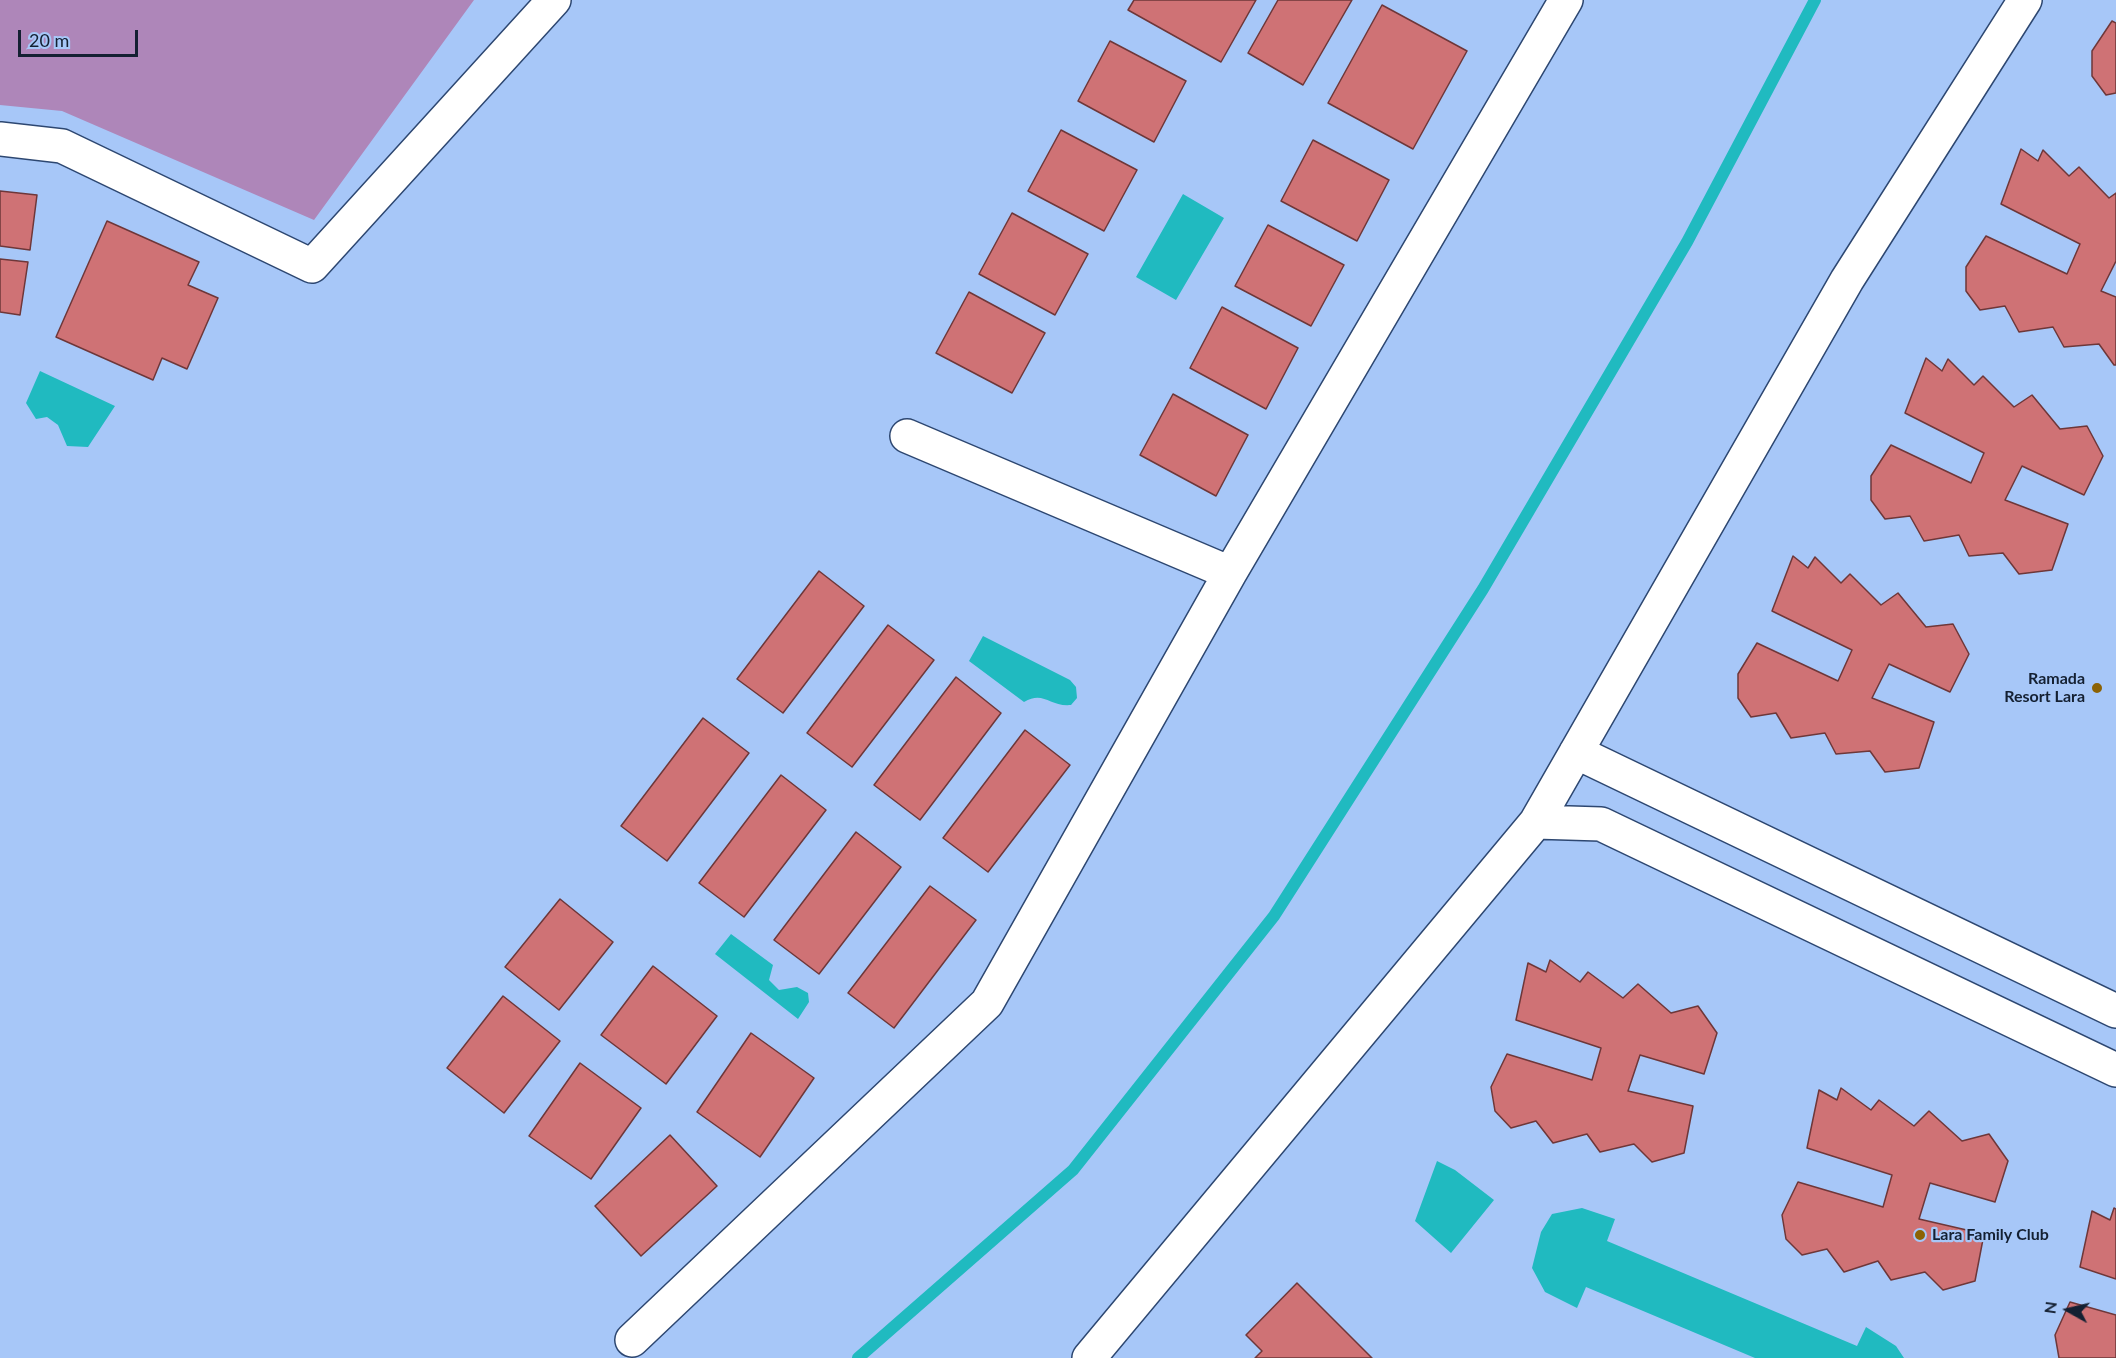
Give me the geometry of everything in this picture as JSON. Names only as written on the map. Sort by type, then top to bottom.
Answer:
[{"type":"street","points":[[0,139],[62,147],[312,266],[554,0]]},
{"type":"street","points":[[632,1340],[987,1003],[1230,573],[1566,0]]},
{"type":"street","points":[[1089,1358],[1536,822],[1847,280],[2025,0]]},
{"type":"street","points":[[907,436],[1230,573]]},
{"type":"street","points":[[1576,752],[2116,1011]]},
{"type":"street","points":[[1536,822],[1600,824],[2116,1070]]},
{"type":"shaded area","points":[[0,0],[474,0],[314,220],[62,111],[0,105]]},
{"type":"shaded area","points":[[1183,194],[1224,218],[1176,300],[1136,277]]},
{"type":"shaded area","points":[[40,371],[115,406],[88,447],[67,446],[58,425],[47,417],[36,419],[26,403]]},
{"type":"shaded area","points":[[983,636],[1070,680],[1076,687],[1077,698],[1071,705],[1057,704],[1042,698],[1024,702],[969,661]]},
{"type":"shaded area","points":[[731,934],[773,965],[769,980],[779,990],[797,987],[808,993],[809,1002],[798,1019],[715,954]]},
{"type":"shaded area","points":[[1437,1161],[1455,1170],[1494,1200],[1451,1253],[1415,1221]]},
{"type":"shaded area","points":[[1582,1208],[1615,1219],[1607,1241],[1857,1346],[1866,1327],[1896,1346],[1904,1358],[1755,1358],[1586,1287],[1577,1308],[1545,1292],[1532,1268],[1541,1232],[1552,1214]]},
{"type":"building","points":[[1134,0],[1256,0],[1221,62],[1128,10]]},
{"type":"building","points":[[1278,0],[1352,0],[1303,85],[1248,53]]},
{"type":"building","points":[[1382,5],[1467,51],[1413,149],[1328,103]]},
{"type":"building","points":[[2112,21],[2116,23],[2116,93],[2106,95],[2092,76],[2092,51]]},
{"type":"building","points":[[1110,41],[1186,81],[1154,142],[1078,101]]},
{"type":"building","points":[[1061,130],[1137,170],[1104,231],[1028,191]]},
{"type":"building","points":[[1313,140],[1389,180],[1357,241],[1281,201]]},
{"type":"building","points":[[2021,149],[2038,161],[2043,150],[2069,176],[2079,167],[2109,198],[2116,193],[2116,261],[2101,291],[2116,297],[2116,365],[2099,344],[2064,347],[2053,327],[2019,332],[2005,306],[1980,310],[1966,291],[1966,267],[1986,236],[2067,274],[2080,244],[2001,204]]},
{"type":"building","points":[[0,191],[37,195],[30,250],[0,246]]},
{"type":"building","points":[[1012,213],[1088,254],[1055,315],[979,274]]},
{"type":"building","points":[[107,221],[199,262],[188,285],[218,298],[187,369],[162,358],[153,380],[56,337]]},
{"type":"building","points":[[1268,225],[1344,265],[1311,326],[1235,286]]},
{"type":"building","points":[[0,259],[28,262],[20,315],[0,312]]},
{"type":"building","points":[[969,292],[1045,333],[1012,393],[936,353]]},
{"type":"building","points":[[1222,307],[1298,348],[1266,409],[1190,368]]},
{"type":"building","points":[[1926,358],[1942,371],[1948,359],[1974,385],[1983,376],[2014,407],[2032,395],[2060,429],[2087,426],[2103,456],[2084,495],[2022,466],[2005,500],[2068,524],[2052,570],[2019,574],[2003,553],[1969,556],[1959,535],[1924,541],[1910,516],[1885,519],[1871,500],[1871,476],[1891,445],[1971,483],[1984,453],[1905,413]]},
{"type":"building","points":[[1173,394],[1248,435],[1216,496],[1140,455]]},
{"type":"building","points":[[1793,556],[1808,568],[1815,557],[1841,583],[1850,574],[1881,605],[1898,593],[1926,627],[1953,624],[1969,654],[1950,692],[1889,664],[1872,698],[1934,722],[1919,768],[1885,772],[1870,751],[1836,754],[1825,733],[1791,738],[1776,713],[1751,717],[1738,698],[1738,674],[1757,643],[1838,681],[1852,650],[1772,611]]},
{"type":"building","points":[[819,571],[864,606],[783,713],[737,679]]},
{"type":"building","points":[[888,625],[934,660],[852,767],[807,733]]},
{"type":"building","points":[[956,677],[1001,713],[920,820],[874,785]]},
{"type":"building","points":[[703,718],[749,753],[667,861],[621,826]]},
{"type":"building","points":[[1025,730],[1070,765],[988,872],[943,838]]},
{"type":"building","points":[[781,775],[826,810],[744,917],[699,883]]},
{"type":"building","points":[[856,832],[901,867],[819,974],[774,940]]},
{"type":"building","points":[[930,886],[976,920],[894,1028],[848,993]]},
{"type":"building","points":[[560,899],[613,942],[559,1010],[505,967]]},
{"type":"building","points":[[1550,960],[1580,982],[1588,972],[1623,998],[1638,984],[1671,1013],[1698,1006],[1717,1033],[1704,1074],[1640,1055],[1628,1091],[1693,1106],[1684,1153],[1652,1162],[1634,1144],[1600,1152],[1587,1134],[1553,1143],[1536,1121],[1511,1128],[1495,1111],[1491,1087],[1507,1054],[1592,1080],[1601,1048],[1516,1020],[1528,963],[1546,972]]},
{"type":"building","points":[[653,966],[717,1016],[666,1084],[601,1035]]},
{"type":"building","points":[[503,996],[560,1041],[504,1113],[447,1068]]},
{"type":"building","points":[[751,1033],[814,1078],[760,1157],[697,1112]]},
{"type":"building","points":[[580,1063],[641,1108],[591,1179],[529,1136]]},
{"type":"building","points":[[1841,1088],[1871,1110],[1879,1100],[1914,1126],[1929,1111],[1962,1141],[1989,1134],[2008,1161],[1995,1202],[1930,1183],[1919,1219],[1984,1234],[1975,1281],[1943,1290],[1925,1272],[1891,1280],[1878,1261],[1844,1272],[1827,1249],[1802,1255],[1786,1239],[1782,1215],[1798,1182],[1883,1207],[1892,1175],[1807,1148],[1819,1090],[1837,1100]]},
{"type":"building","points":[[670,1135],[717,1186],[641,1256],[595,1206]]},
{"type":"building","points":[[2114,1208],[2116,1209],[2116,1279],[2080,1267],[2092,1211],[2110,1220]]},
{"type":"building","points":[[1297,1283],[1372,1358],[1255,1358],[1262,1351],[1246,1335]]},
{"type":"building","points":[[2070,1302],[2116,1315],[2116,1358],[2059,1358],[2055,1335]]},
{"type":"waterway","points":[[858,1358],[1073,1170],[1274,916],[1483,589],[1687,242],[1815,0]]},
{"type":"place","name":"Ramada Resort Lara","points":[[2097,688]]},
{"type":"place","name":"Lara Family Club","points":[[1920,1235]]}]
